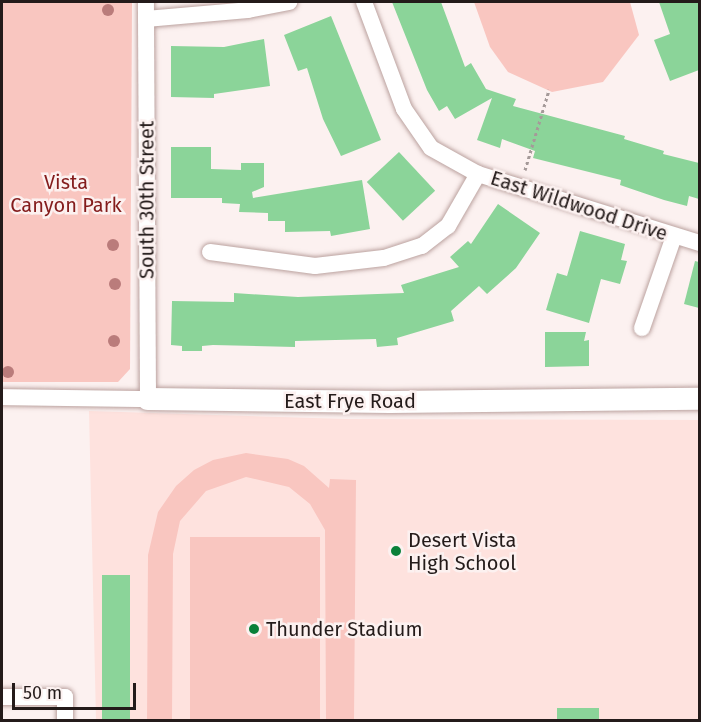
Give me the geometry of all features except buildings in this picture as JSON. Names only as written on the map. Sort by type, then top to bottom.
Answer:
[{"type":"street","name":"South 30th Street","points":[[146,2],[148,399]]},
{"type":"street","points":[[146,19],[248,10],[289,2]]},
{"type":"street","points":[[363,2],[416,128],[431,148],[478,174]]},
{"type":"street","name":"East Wildwood Drive","points":[[210,252],[315,266],[384,258],[422,246],[448,226],[478,174],[699,243]]},
{"type":"street","points":[[642,327],[674,236]]},
{"type":"street","name":"East Frye Road","points":[[2,397],[390,402],[699,399]]},
{"type":"street","points":[[2,697],[65,697],[65,720]]},
{"type":"path","points":[[525,170],[549,90]]},
{"type":"shaded area","name":"Desert Vista High School","points":[[89,411],[345,419],[699,420],[699,720],[96,720]]},
{"type":"green space","name":"Vista Canyon Park","points":[[2,2],[132,2],[130,369],[118,382],[2,382]]},
{"type":"green space","points":[[474,2],[630,2],[639,35],[603,82],[552,92],[508,72],[490,47]]},
{"type":"green space","points":[[246,453],[288,459],[304,466],[329,488],[330,479],[356,480],[354,720],[326,720],[325,530],[310,504],[289,487],[246,477],[206,491],[180,521],[173,554],[172,720],[147,720],[148,555],[158,512],[176,486],[194,470],[213,460]]},
{"type":"green space","name":"Thunder Stadium","points":[[190,537],[320,537],[320,720],[190,720]]},
{"type":"place","name":"Desert Vista High School","points":[[396,551]]},
{"type":"place","name":"Thunder Stadium","points":[[254,629]]}]
